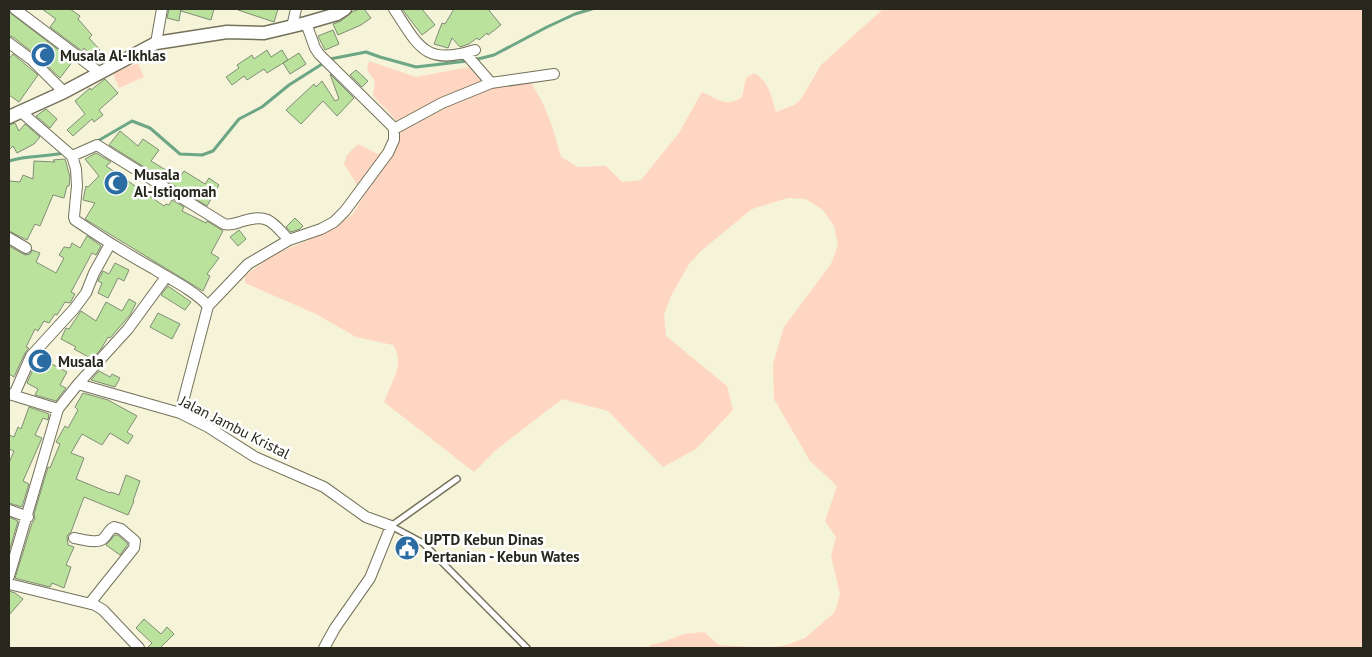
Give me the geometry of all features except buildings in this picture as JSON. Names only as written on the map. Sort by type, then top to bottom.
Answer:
[{"type":"street","points":[[15,9],[100,73]]},
{"type":"street","points":[[156,43],[162,9]]},
{"type":"street","points":[[292,27],[296,9]]},
{"type":"street","points":[[9,117],[64,92],[156,43],[227,32],[264,33],[337,14],[345,9]]},
{"type":"street","points":[[394,9],[416,43],[433,54],[450,57],[470,56],[491,83]]},
{"type":"street","points":[[180,413],[208,306],[248,264],[289,240],[321,229],[334,222],[345,211],[388,152],[394,140],[394,129],[350,82],[319,54],[306,23]]},
{"type":"street","points":[[9,43],[32,60],[64,92]]},
{"type":"street","points":[[394,129],[442,103],[491,83],[554,74]]},
{"type":"street","points":[[20,111],[72,156],[76,169],[77,186],[75,220],[110,244],[200,298],[208,306]]},
{"type":"street","points":[[72,156],[95,145],[100,146],[224,224],[230,226],[262,217],[272,222],[289,240]]},
{"type":"street","points":[[9,238],[26,248]]},
{"type":"street","points":[[58,409],[11,395],[31,356],[86,293],[94,273],[110,244]]},
{"type":"street","points":[[9,576],[28,517],[58,409],[128,329],[166,277]]},
{"type":"street","name":"Jalan Jambu Kristal","points":[[78,384],[180,413],[208,427],[255,457],[324,487],[366,517],[391,526]]},
{"type":"street","points":[[9,510],[28,517]]},
{"type":"street","points":[[324,648],[335,628],[370,578],[391,526]]},
{"type":"street","points":[[74,538],[99,541],[114,527],[121,529],[135,541],[134,548],[90,603]]},
{"type":"street","points":[[9,584],[90,603],[103,610],[139,648]]},
{"type":"lane","points":[[457,479],[391,526],[423,543],[527,648]]},
{"type":"shaded area","points":[[883,9],[1363,9],[1363,648],[768,648],[787,645],[805,638],[835,612],[840,594],[831,556],[836,537],[825,521],[837,486],[810,461],[774,399],[773,364],[784,327],[831,264],[838,245],[834,226],[823,210],[806,199],[788,198],[752,209],[702,250],[689,264],[671,296],[664,315],[666,336],[727,386],[733,410],[696,449],[663,467],[608,411],[562,399],[496,450],[474,472],[384,402],[398,366],[397,352],[393,345],[356,337],[316,314],[245,283],[245,276],[272,255],[316,237],[352,215],[364,196],[344,164],[347,155],[358,144],[378,154],[400,134],[394,118],[373,96],[375,81],[367,70],[369,61],[416,77],[474,66],[487,79],[515,74],[525,75],[538,94],[548,114],[561,157],[578,167],[606,166],[622,182],[641,180],[679,133],[702,92],[717,100],[732,102],[742,97],[746,78],[754,73],[766,85],[776,112],[794,105],[801,99],[821,65]]},
{"type":"shaded area","points":[[138,63],[144,77],[119,88],[113,73]]},
{"type":"shaded area","points":[[704,632],[719,645],[768,648],[648,648],[650,645],[684,634]]},
{"type":"waterway","points":[[474,60],[494,55],[547,27],[575,14],[592,9]]},
{"type":"waterway","points":[[96,142],[132,121],[150,128],[180,154],[202,155],[213,151],[239,119],[262,107],[289,85],[330,59],[366,52],[416,67],[467,61]]},
{"type":"waterway","points":[[9,161],[64,153]]},
{"type":"place","name":"Musala Al-Ikhlas","points":[[43,55]]},
{"type":"place","name":"Musala Al-Istiqomah","points":[[116,183]]},
{"type":"place","name":"Musala","points":[[40,361]]},
{"type":"place","name":"UPTD Kebun Dinas Pertanian - Kebun Wates","points":[[407,548]]}]
